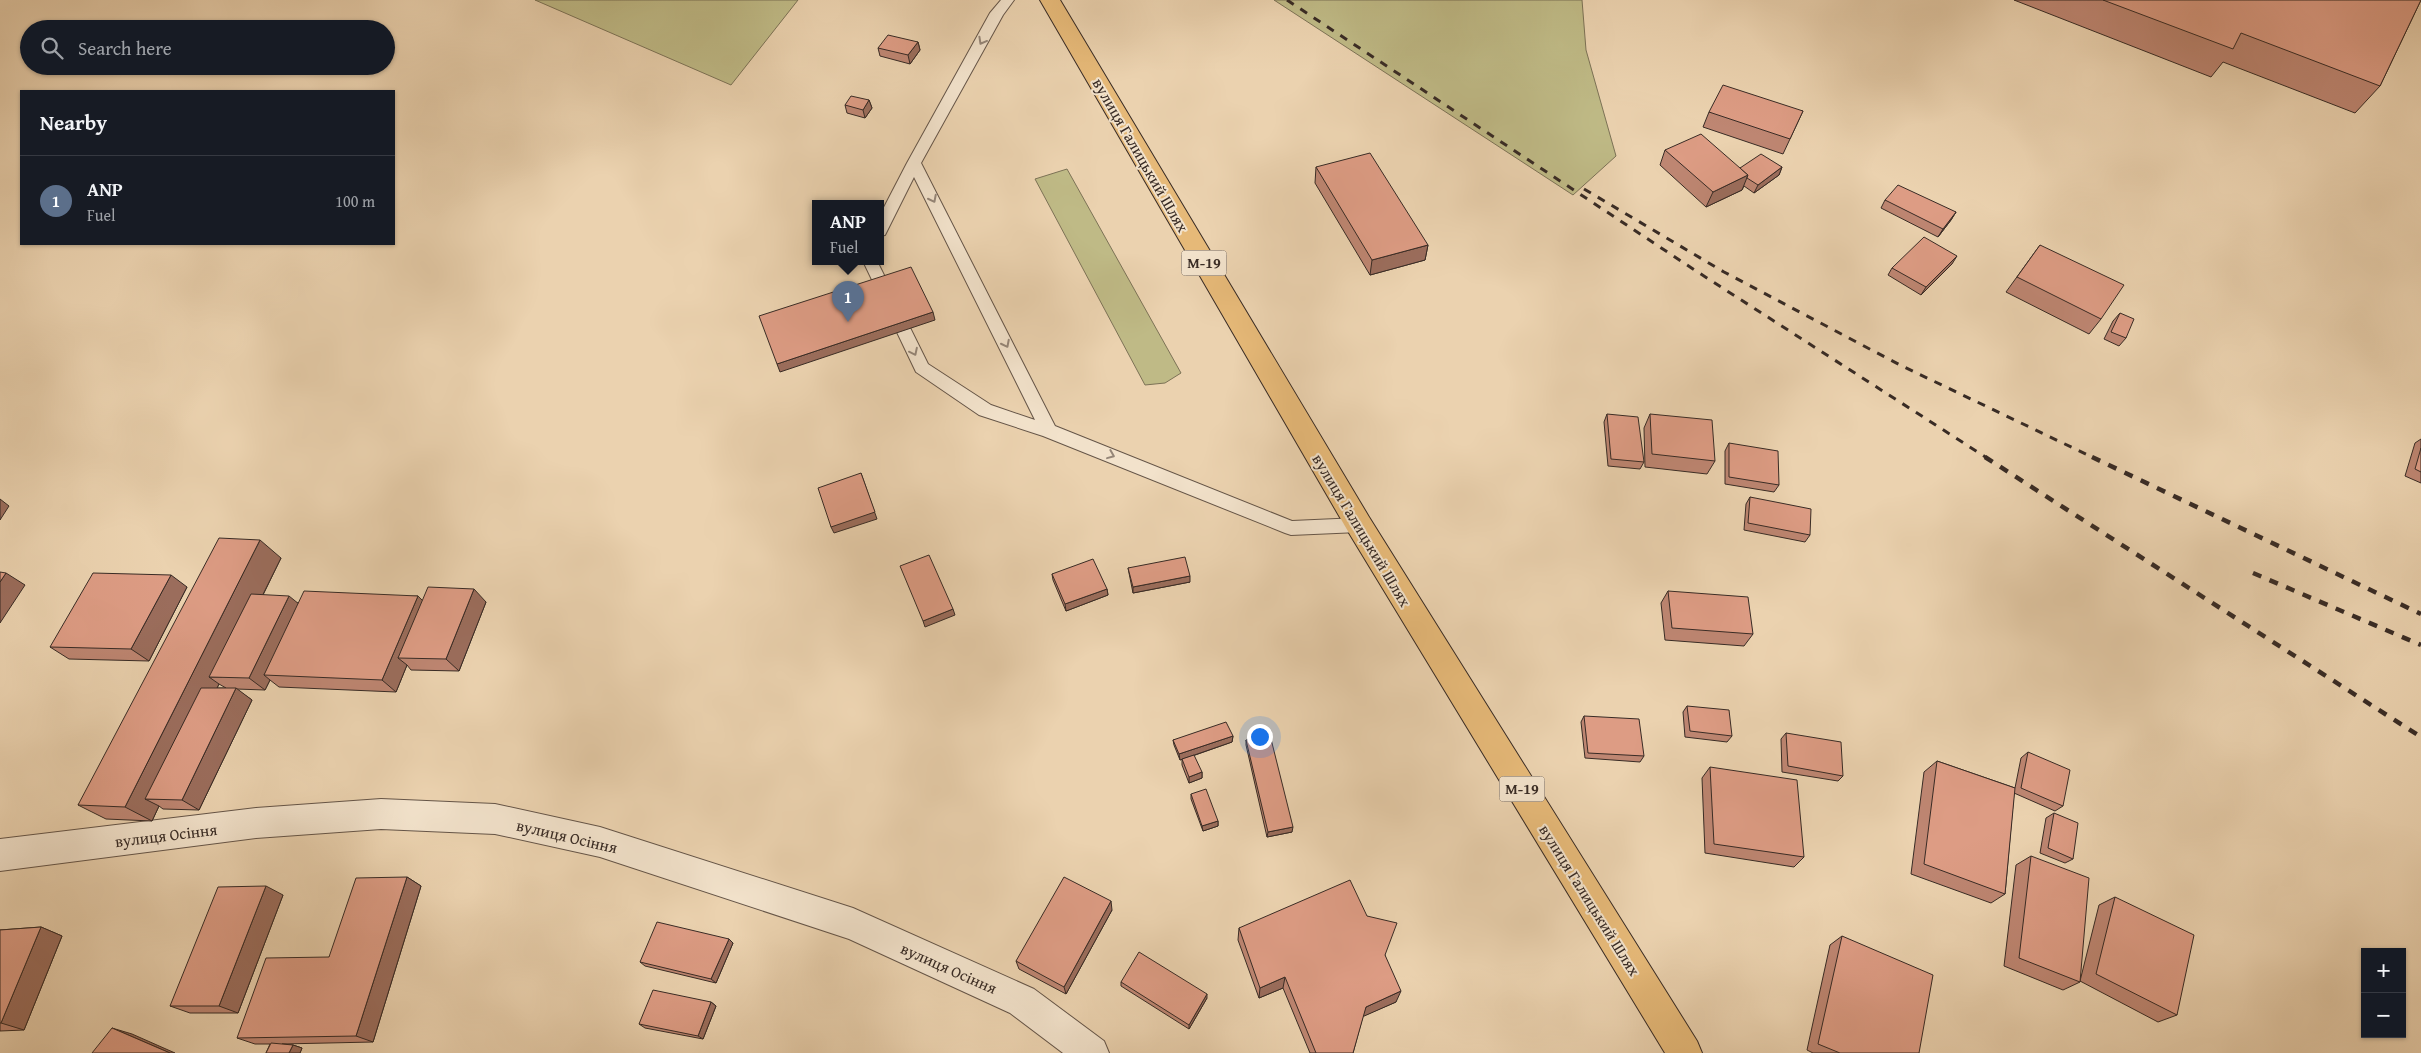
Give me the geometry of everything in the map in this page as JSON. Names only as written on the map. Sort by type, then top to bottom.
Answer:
[{"type":"highway","name":"вулиця Галицький Шлях","points":[[1050,0],[1359,525],[1685,1053]]},
{"type":"street","name":"вулиця Осіння","points":[[0,855],[256,823],[381,814],[495,820],[600,842],[853,924],[1022,1001],[1092,1053]]},
{"type":"lane","points":[[884,223],[914,164],[997,13],[1008,0]]},
{"type":"lane","points":[[914,164],[1049,431]]},
{"type":"lane","points":[[872,265],[922,368],[986,410],[1049,431],[1291,528],[1359,525]]},
{"type":"shaded area","points":[[535,0],[798,0],[731,85]]},
{"type":"shaded area","points":[[1274,0],[1582,0],[1586,50],[1616,156],[1573,195]]},
{"type":"shaded area","points":[[1067,169],[1181,373],[1165,383],[1145,385],[1035,179]]},
{"type":"building","points":[[2103,0],[2421,0],[2380,86],[2241,33],[2233,49]]},
{"type":"building","points":[[888,35],[918,42],[908,55],[878,48]]},
{"type":"building","points":[[1723,85],[1803,111],[1790,139],[1709,112]]},
{"type":"building","points":[[851,96],[869,100],[863,110],[845,105]]},
{"type":"building","points":[[1701,134],[1748,175],[1713,192],[1665,150]]},
{"type":"building","points":[[1370,153],[1428,245],[1372,260],[1316,167]]},
{"type":"building","points":[[1761,154],[1782,167],[1758,185],[1747,178],[1748,175],[1740,168]]},
{"type":"building","points":[[1898,185],[1956,212],[1943,229],[1885,200]]},
{"type":"building","points":[[1924,237],[1957,256],[1926,287],[1892,268]]},
{"type":"building","points":[[2040,245],[2124,285],[2101,319],[2017,277]]},
{"type":"building","points":[[911,267],[933,312],[777,364],[759,316]]},
{"type":"building","points":[[2120,313],[2134,319],[2126,338],[2111,332]]},
{"type":"building","points":[[1607,414],[1638,417],[1644,462],[1611,459]]},
{"type":"building","points":[[1650,414],[1712,420],[1715,461],[1652,454]]},
{"type":"building","points":[[1729,443],[1778,451],[1779,485],[1729,477]]},
{"type":"building","points":[[2421,448],[2421,472],[2415,469]]},
{"type":"building","points":[[861,473],[875,512],[831,527],[818,488]]},
{"type":"building","points":[[1750,497],[1811,509],[1810,535],[1748,523]]},
{"type":"building","points":[[219,538],[260,540],[125,807],[78,805]]},
{"type":"building","points":[[929,555],[953,609],[923,621],[900,566]]},
{"type":"building","points":[[1185,557],[1190,576],[1133,587],[1128,568]]},
{"type":"building","points":[[1093,559],[1107,589],[1065,604],[1052,574]]},
{"type":"building","points":[[0,572],[6,573],[0,582]]},
{"type":"building","points":[[93,573],[171,575],[131,649],[50,647]]},
{"type":"building","points":[[428,587],[474,589],[446,659],[398,658]]},
{"type":"building","points":[[304,591],[418,596],[382,680],[264,675]]},
{"type":"building","points":[[1668,591],[1748,597],[1753,634],[1672,628]]},
{"type":"building","points":[[251,594],[289,596],[249,678],[209,677]]},
{"type":"building","points":[[201,688],[236,688],[182,800],[145,799]]},
{"type":"building","points":[[1687,706],[1729,710],[1732,736],[1690,731]]},
{"type":"building","points":[[1584,716],[1639,719],[1644,756],[1588,753]]},
{"type":"building","points":[[1226,722],[1233,736],[1179,754],[1173,740]]},
{"type":"building","points":[[1786,733],[1841,742],[1843,776],[1788,766]]},
{"type":"building","points":[[1270,735],[1293,827],[1268,832],[1246,740]]},
{"type":"building","points":[[2028,752],[2070,770],[2063,806],[2021,788]]},
{"type":"building","points":[[1194,755],[1202,772],[1189,777],[1182,759]]},
{"type":"building","points":[[1937,761],[2015,788],[2005,894],[1924,864]]},
{"type":"building","points":[[1710,767],[1797,780],[1804,857],[1714,844]]},
{"type":"building","points":[[1206,789],[1218,821],[1202,826],[1191,794]]},
{"type":"building","points":[[2054,813],[2078,823],[2073,859],[2048,848]]},
{"type":"building","points":[[2031,856],[2089,878],[2080,982],[2019,958]]},
{"type":"building","points":[[407,877],[356,1036],[237,1038],[266,958],[329,957],[356,878]]},
{"type":"building","points":[[1064,877],[1111,901],[1064,987],[1016,961]]},
{"type":"building","points":[[1350,880],[1367,916],[1397,923],[1385,955],[1401,991],[1366,1007],[1353,1053],[1316,1053],[1285,977],[1260,988],[1239,928]]},
{"type":"building","points":[[266,886],[219,1006],[170,1006],[218,887]]},
{"type":"building","points":[[2115,897],[2194,935],[2177,1015],[2096,974]]},
{"type":"building","points":[[657,922],[729,939],[711,979],[640,962]]},
{"type":"building","points":[[41,927],[1,1023],[0,1023],[0,930]]},
{"type":"building","points":[[1842,936],[1933,975],[1919,1053],[1840,1053],[1818,1044]]},
{"type":"building","points":[[1139,952],[1207,994],[1189,1025],[1121,982]]},
{"type":"building","points":[[653,990],[711,1002],[698,1036],[639,1024]]},
{"type":"building","points":[[112,1028],[170,1053],[92,1053]]},
{"type":"building","points":[[271,1043],[293,1045],[289,1053],[266,1053]]},
{"type":"railway","points":[[1287,0],[1693,269],[1987,458]]},
{"type":"railway","points":[[1584,189],[1724,272],[1900,365],[2094,458]]},
{"type":"railway","points":[[1985,457],[2421,737]]},
{"type":"railway","points":[[2092,457],[2421,614]]},
{"type":"railway","points":[[2253,573],[2421,645]]},
{"type":"place","name":"ANP","points":[[848,322]]}]
